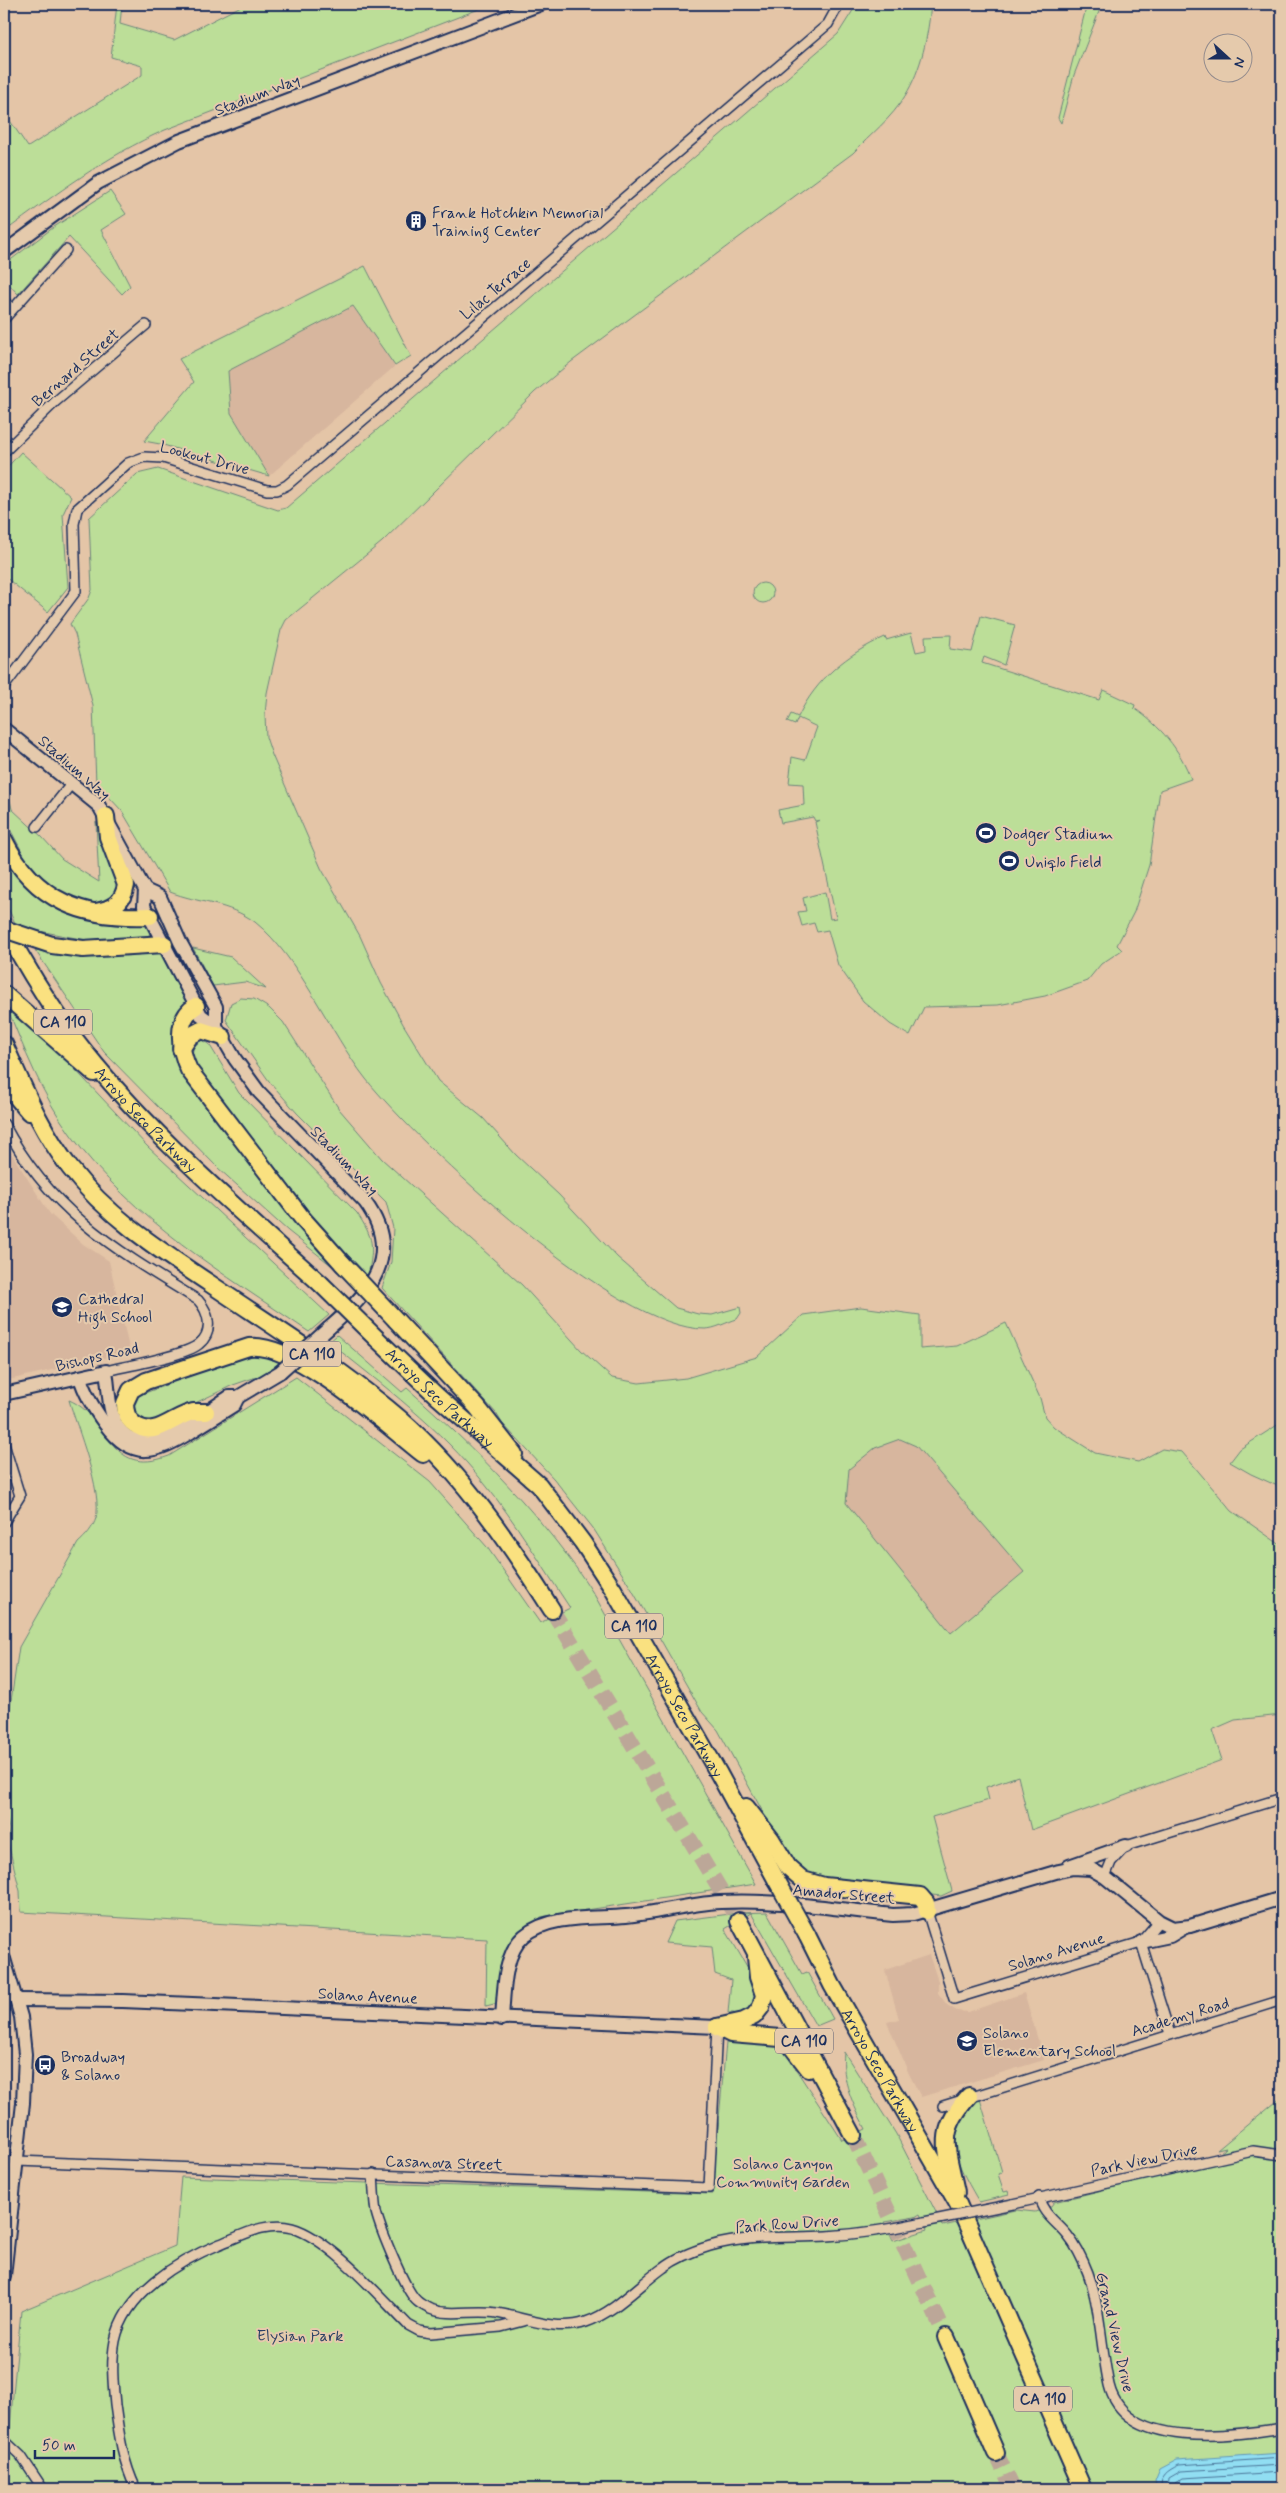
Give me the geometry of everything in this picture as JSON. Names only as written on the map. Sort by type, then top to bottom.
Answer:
[{"type":"highway","points":[[91,913],[115,906],[122,898],[126,885],[108,837],[106,816]]},
{"type":"highway","points":[[4,840],[15,861],[28,877],[49,895],[66,905],[91,913],[111,916],[150,916]]},
{"type":"highway","points":[[4,928],[52,945],[83,949],[164,944]]},
{"type":"highway","name":"Arroyo Seco Parkway","points":[[4,928],[30,972],[74,1038],[134,1109],[188,1164],[321,1284],[438,1397],[538,1485],[582,1543],[613,1589],[719,1774],[807,1935],[832,1985],[958,2204],[1083,2489]]},
{"type":"highway","points":[[4,994],[134,1109]]},
{"type":"highway","points":[[196,1006],[192,1009],[183,1025],[180,1039],[181,1049],[189,1070],[302,1218],[477,1407],[538,1485]]},
{"type":"highway","points":[[181,1049],[190,1036],[201,1030],[219,1031]]},
{"type":"highway","name":"CA 110","points":[[4,1044],[43,1129],[92,1194],[129,1228],[167,1257],[348,1378],[388,1409],[426,1444],[466,1487],[511,1545],[552,1610]]},
{"type":"highway","points":[[4,1074],[10,1088],[43,1129]]},
{"type":"highway","points":[[206,1412],[192,1412],[158,1428],[147,1429],[129,1420],[125,1403],[131,1390],[146,1381],[249,1347],[276,1350],[303,1364],[346,1394],[466,1487]]},
{"type":"highway","points":[[719,1774],[771,1839],[794,1874],[803,1880],[824,1886],[920,1896],[926,1903],[927,1910]]},
{"type":"highway","name":"CA 110","points":[[739,1921],[853,2135]]},
{"type":"highway","points":[[717,2027],[744,2021],[754,2016],[761,2007],[764,1995],[758,1978],[755,1948]]},
{"type":"highway","points":[[717,2027],[731,2034],[780,2038],[789,2043],[805,2065],[826,2083]]},
{"type":"highway","points":[[958,2204],[946,2144],[947,2132],[956,2111],[970,2096]]},
{"type":"highway","points":[[946,2338],[996,2453]]},
{"type":"street","name":"Stadium Way","points":[[4,252],[98,184],[179,141],[541,4]]},
{"type":"street","name":"Lilac Terrace","points":[[277,490],[287,485],[828,24],[839,4]]},
{"type":"street","points":[[4,319],[66,250]]},
{"type":"street","points":[[4,300],[12,310]]},
{"type":"street","name":"Bernard Street","points":[[4,452],[55,402],[146,325]]},
{"type":"street","name":"Lookout Drive","points":[[4,688],[76,591],[74,524],[78,509],[128,463],[144,457],[163,458],[267,490],[277,490]]},
{"type":"street","name":"Stadium Way","points":[[4,729],[99,806],[145,890],[144,906],[201,1015],[219,1031],[235,1059],[259,1092],[365,1202],[379,1225],[381,1258],[372,1284],[357,1303],[280,1372],[238,1397],[229,1397],[160,1439],[143,1442],[120,1429],[114,1418],[106,1371]]},
{"type":"street","points":[[37,827],[72,783]]},
{"type":"street","name":"Stadium Way","points":[[145,890],[160,897],[180,942],[216,1007],[219,1031]]},
{"type":"street","name":"Bishops Road","points":[[4,1124],[32,1170],[73,1215],[111,1245],[203,1305],[208,1316],[208,1328],[197,1346],[161,1358],[4,1394]]},
{"type":"street","name":"Stadium Way","points":[[80,1377],[86,1396],[112,1434],[123,1444],[144,1451],[159,1449],[173,1443],[234,1405],[238,1397]]},
{"type":"street","points":[[4,1444],[20,1496],[4,1522]]},
{"type":"street","points":[[1059,1871],[1088,1858],[1282,1798]]},
{"type":"street","points":[[1105,1877],[1111,1862],[1126,1846]]},
{"type":"street","name":"Amador Street","points":[[502,2019],[506,1976],[512,1955],[522,1938],[539,1926],[648,1914],[726,1902],[765,1903],[893,1915],[927,1910],[1059,1871],[1083,1868],[1105,1877],[1159,1921],[1180,1927]]},
{"type":"street","points":[[1141,1942],[1170,1936],[1180,1927],[1282,1898]]},
{"type":"street","name":"Solano Avenue","points":[[927,1910],[954,1999],[1141,1942]]},
{"type":"street","points":[[1141,1942],[1159,1921]]},
{"type":"street","points":[[1141,1942],[1170,2034]]},
{"type":"street","points":[[4,1959],[17,2000],[23,2035],[25,2084],[4,2276]]},
{"type":"street","name":"Solano Avenue","points":[[17,2000],[310,2009],[502,2019],[717,2027]]},
{"type":"street","name":"Academy Road","points":[[943,2106],[1282,2000]]},
{"type":"street","name":"Casanova Street","points":[[17,2161],[709,2188],[717,2027]]},
{"type":"street","name":"Park View Drive","points":[[1013,2204],[1252,2151],[1282,2155]]},
{"type":"street","name":"Park Row Drive","points":[[373,2174],[376,2213],[400,2273],[416,2301],[429,2309],[446,2313],[496,2313],[524,2320],[566,2326],[585,2323],[604,2314],[664,2267],[686,2254],[737,2240],[768,2236],[827,2236],[884,2230],[1013,2204]]},
{"type":"street","name":"Grand View Drive","points":[[1039,2197],[1042,2209],[1068,2236],[1080,2253],[1096,2305],[1110,2387],[1115,2400],[1136,2421],[1162,2432],[1239,2435],[1282,2428]]},
{"type":"street","points":[[136,2489],[124,2462],[118,2427],[112,2368],[115,2341],[122,2320],[132,2303],[178,2266],[213,2247],[270,2226],[294,2228],[329,2249],[408,2326],[419,2331],[431,2333],[501,2327],[524,2320]]},
{"type":"street","points":[[4,2440],[21,2456],[44,2489]]},
{"type":"shaded area","points":[[353,306],[395,366],[269,476],[231,413],[228,371]]},
{"type":"shaded area","name":"Cathedral High School","points":[[4,1142],[50,1214],[83,1244],[109,1261],[130,1352],[4,1381]]},
{"type":"shaded area","points":[[907,1367],[1055,1546],[921,1658],[774,1479]]},
{"type":"shaded area","name":"Solano Elementary School","points":[[929,1955],[938,1981],[938,1993],[947,2005],[957,2011],[968,2012],[1024,1993],[1044,2060],[921,2097],[887,2022],[899,2019],[885,1970]]},
{"type":"green space","points":[[117,4],[122,4],[120,24],[174,40],[245,4],[492,4],[143,140],[62,190],[4,232],[4,112],[28,147],[142,75],[142,66],[111,57]]},
{"type":"green space","points":[[857,4],[931,4],[926,40],[920,63],[911,85],[894,112],[853,153],[571,362],[535,392],[382,542],[286,620],[281,630],[267,693],[266,737],[321,868],[360,936],[381,983],[403,1024],[438,1081],[483,1118],[516,1155],[559,1195],[617,1257],[676,1308],[698,1314],[712,1315],[740,1307],[741,1313],[737,1319],[717,1327],[705,1329],[667,1321],[623,1300],[574,1268],[523,1230],[430,1147],[366,1079],[339,1040],[300,975],[271,937],[255,922],[235,911],[170,892],[122,811],[96,783],[93,706],[75,634],[70,624],[89,598],[92,590],[89,518],[137,474],[158,469],[278,510],[286,508],[838,34]]},
{"type":"green space","points":[[1087,4],[1102,4],[1074,75],[1061,123],[1058,118]]},
{"type":"green space","points":[[110,191],[126,214],[101,230],[130,286],[122,294],[69,237],[18,294],[4,279],[4,265],[54,227]]},
{"type":"green space","points":[[365,266],[411,356],[395,366],[353,306],[228,371],[231,413],[269,476],[144,441],[194,382],[179,359]]},
{"type":"green space","points":[[21,452],[71,497],[63,514],[68,587],[48,612],[4,576],[4,471]]},
{"type":"green space","points":[[763,583],[770,586],[773,593],[770,600],[763,603],[756,600],[753,593],[756,586]]},
{"type":"green space","name":"Dodger Stadium","points":[[981,616],[1015,625],[1004,665],[984,657],[982,663],[1099,700],[1103,690],[1135,705],[1134,708],[1161,730],[1175,748],[1191,779],[1160,790],[1149,865],[1134,912],[1117,945],[1122,950],[1101,964],[1087,981],[1045,996],[998,1005],[924,1007],[910,1036],[890,1024],[863,1001],[838,965],[828,930],[817,932],[814,923],[802,926],[798,912],[806,911],[803,898],[825,892],[830,919],[836,918],[815,822],[820,820],[815,821],[813,817],[781,823],[778,810],[804,805],[803,784],[789,783],[792,757],[805,760],[817,727],[798,718],[795,725],[787,722],[791,714],[798,717],[805,703],[823,679],[858,651],[885,637],[886,640],[911,633],[916,652],[926,650],[925,636],[951,635],[950,649],[972,652]]},
{"type":"green space","points":[[4,775],[12,809],[62,859],[99,882],[96,822],[120,875],[121,890],[114,901],[90,906],[66,895],[44,879],[26,859],[10,829],[4,808]]},
{"type":"green space","points":[[4,853],[28,889],[61,911],[103,924],[146,923],[152,929],[148,937],[102,943],[29,929],[15,923],[4,900]]},
{"type":"green space","points":[[193,948],[231,957],[266,989],[245,982],[213,986]]},
{"type":"green space","points":[[35,950],[82,957],[149,951],[161,954],[188,1004],[177,1026],[175,1043],[179,1060],[189,1082],[336,1269],[288,1231],[218,1168],[104,1052]]},
{"type":"green space","points":[[241,998],[254,999],[269,1008],[283,1022],[339,1109],[382,1159],[522,1285],[581,1350],[612,1378],[639,1383],[686,1378],[757,1357],[803,1315],[861,1307],[920,1315],[920,1349],[957,1346],[1006,1323],[1040,1398],[1045,1417],[1054,1427],[1095,1453],[1138,1462],[1162,1449],[1182,1452],[1232,1511],[1282,1546],[1282,1715],[1235,1720],[1212,1730],[1222,1760],[1031,1830],[1018,1776],[986,1787],[989,1800],[932,1817],[952,1891],[941,1896],[826,1883],[802,1873],[787,1856],[718,1730],[702,1712],[631,1588],[593,1528],[554,1479],[502,1423],[496,1413],[382,1288],[391,1262],[393,1228],[386,1202],[297,1113],[269,1081],[226,1020],[231,1003]],"holes":[[[900,1439],[916,1446],[1024,1572],[951,1633],[846,1503],[849,1469],[875,1448]]]},
{"type":"green space","points":[[5,1003],[54,1047],[147,1146],[329,1315],[309,1332],[181,1244],[122,1193],[71,1135],[51,1104],[34,1071]]},
{"type":"green space","points":[[201,1040],[209,1044],[239,1093],[357,1213],[370,1236],[372,1249],[368,1276],[349,1256],[346,1259],[199,1070],[192,1054],[194,1047]]},
{"type":"green space","points":[[337,1335],[402,1392],[407,1388],[458,1434],[508,1486],[555,1540],[595,1596],[756,1884],[541,1917],[513,1942],[500,1972],[498,2003],[486,2006],[487,1939],[21,1912],[20,1891],[8,1843],[9,1829],[4,1806],[9,1804],[9,1797],[4,1748],[19,1647],[78,1543],[86,1535],[96,1518],[96,1492],[93,1476],[69,1400],[83,1408],[94,1419],[111,1443],[121,1453],[133,1459],[149,1461],[169,1456],[296,1377],[430,1482],[487,1547],[540,1623],[570,1608],[507,1513],[467,1463],[411,1408],[329,1342]]},
{"type":"green space","points":[[259,1353],[282,1360],[265,1374],[233,1385],[149,1425],[136,1419],[132,1406],[137,1396],[235,1359]]},
{"type":"green space","points":[[1282,1422],[1282,1488],[1230,1462],[1240,1449]]},
{"type":"green space","points":[[767,1912],[802,1974],[807,1972],[833,2019],[816,2026],[751,1913],[725,1929],[755,1980],[757,2007],[734,2019],[734,2013],[728,2013],[731,1980],[715,1974],[712,1947],[665,1943],[675,1921],[738,1913]]},
{"type":"green space","name":"Elysian Park","points":[[726,2043],[774,2045],[782,2048],[842,2140],[866,2129],[846,2082],[844,2052],[896,2134],[943,2226],[1016,2210],[1035,2212],[1051,2206],[1054,2202],[1208,2164],[1226,2148],[1217,2150],[1282,2096],[1282,2489],[4,2489],[21,2311],[175,2246],[181,2177],[712,2194]],"holes":[[[920,2214],[927,2230],[893,2241],[884,2222],[915,2217]]]},
{"type":"green space","points":[[980,2099],[1002,2172],[998,2174],[1004,2192],[1008,2191],[1009,2195],[979,2202],[958,2161],[954,2148],[954,2135],[957,2122],[966,2110]]},
{"type":"water","points":[[1282,2453],[1282,2489],[1157,2489],[1155,2481],[1160,2469],[1177,2460]]},
{"type":"tunnel","points":[[552,1610],[739,1921]]},
{"type":"tunnel","points":[[853,2135],[946,2337]]},
{"type":"tunnel","points":[[996,2453],[1013,2489]]},
{"type":"place","name":"Frank Hotchkin Memorial Training Center","points":[[416,221]]},
{"type":"place","name":"Dodger Stadium","points":[[986,833]]},
{"type":"place","name":"Uniqlo Field","points":[[1009,861]]},
{"type":"place","name":"Cathedral High School","points":[[62,1307]]},
{"type":"place","name":"Solano Elementary School","points":[[967,2041]]},
{"type":"place","name":"Broadway & Solano","points":[[45,2065]]},
{"type":"park label","name":"Solano Canyon Community Garden","points":[[783,2172]]}]
